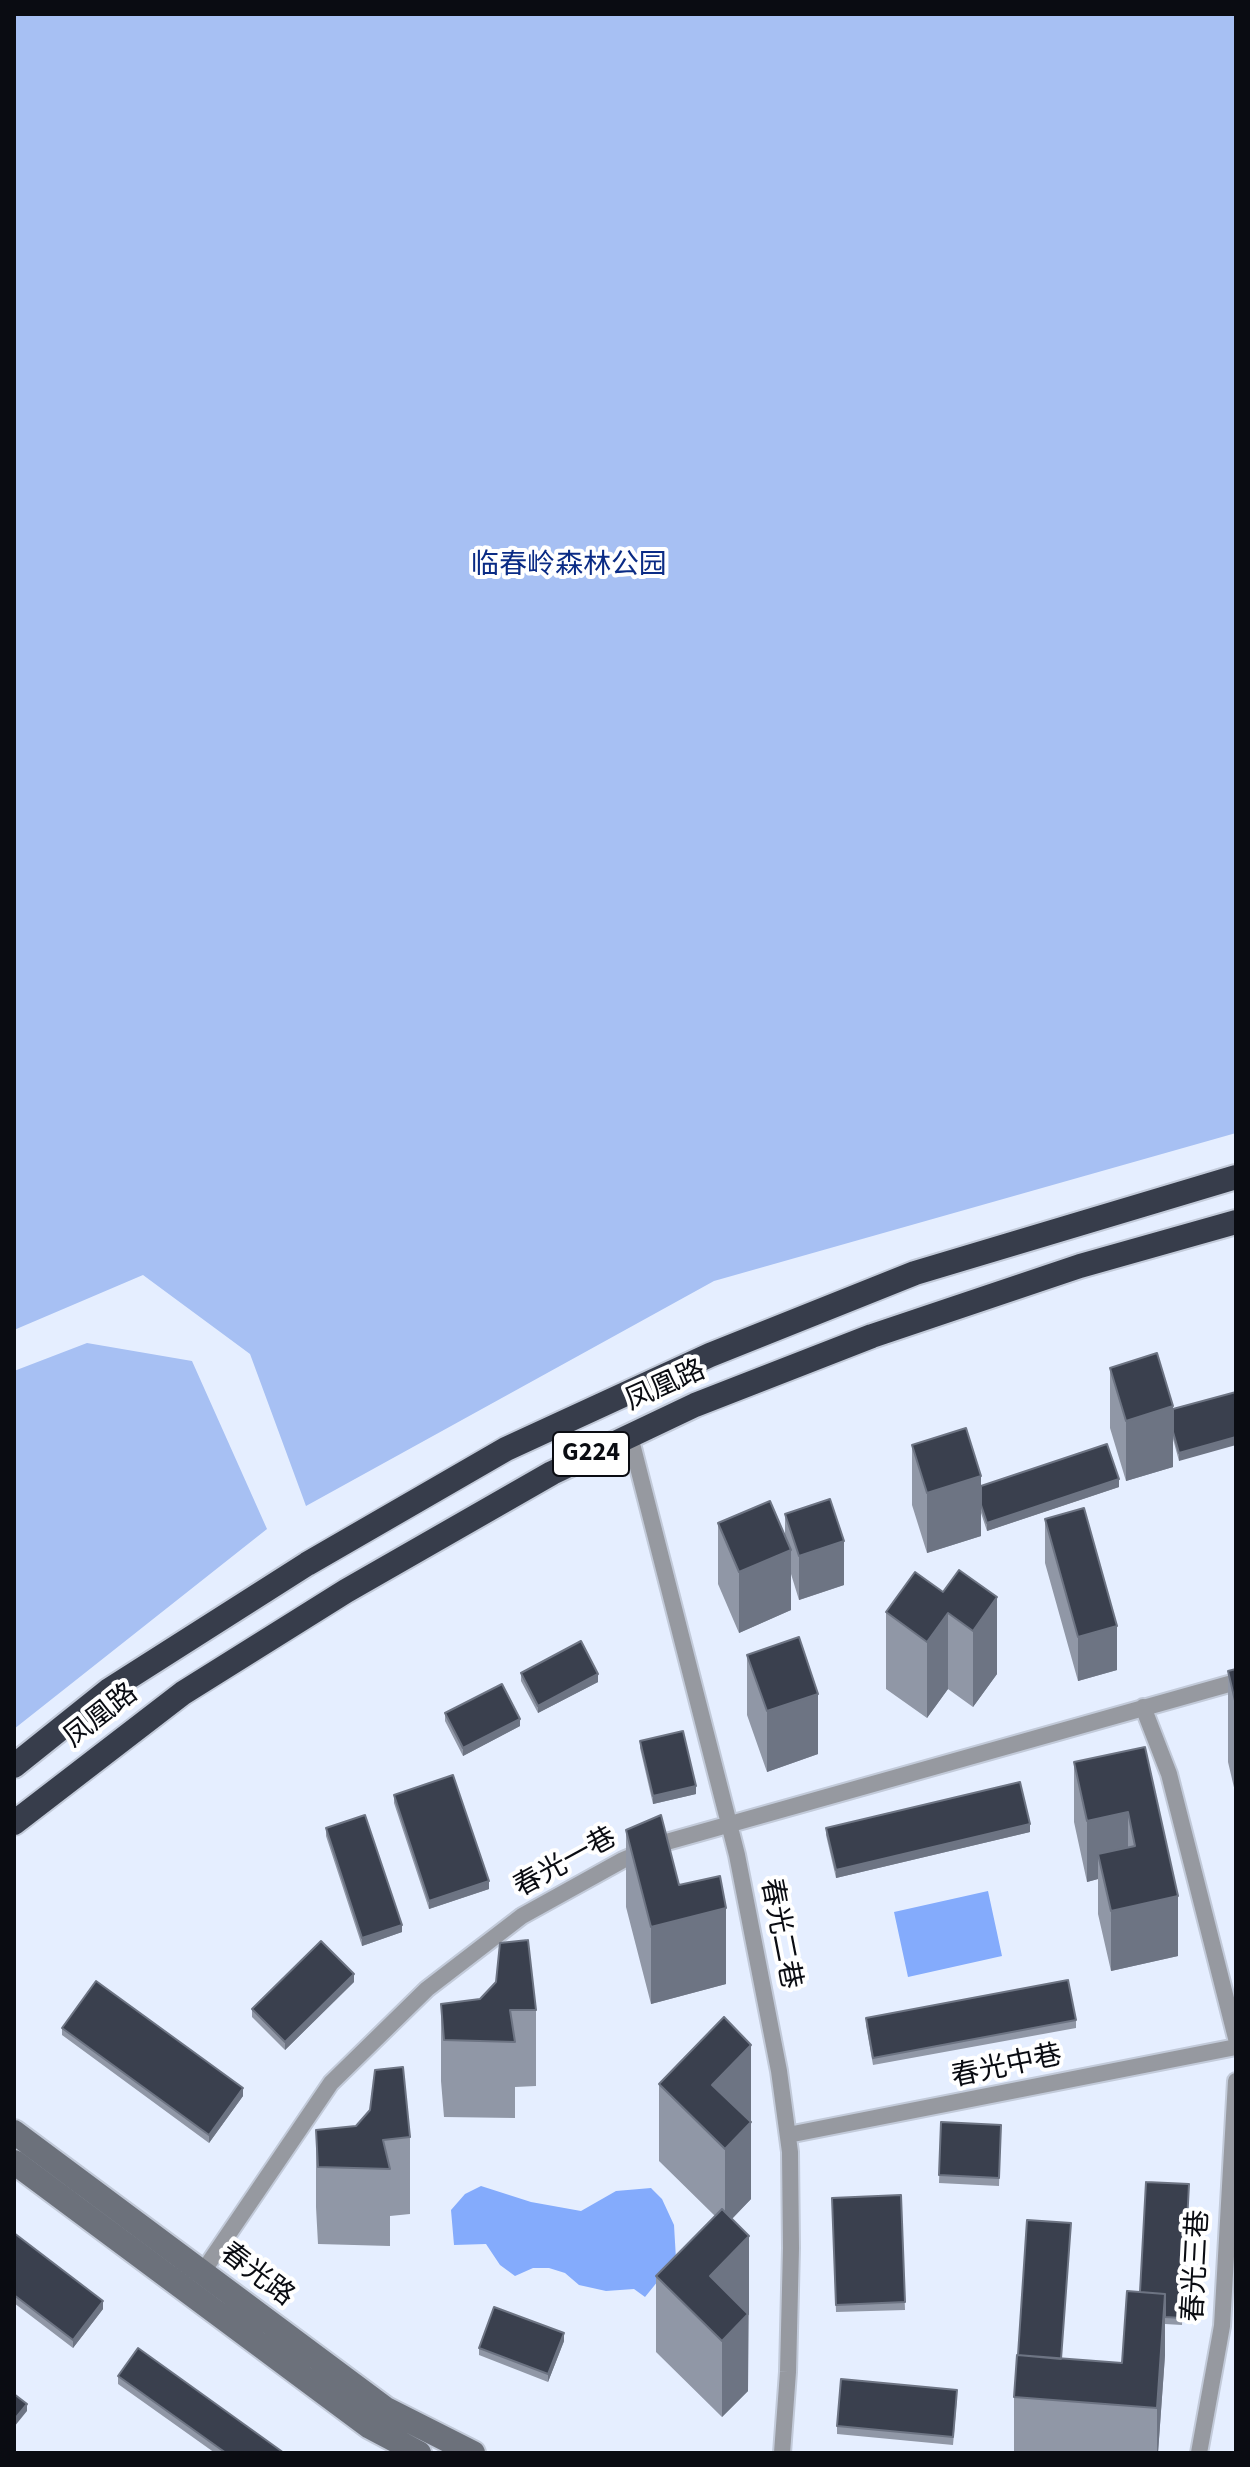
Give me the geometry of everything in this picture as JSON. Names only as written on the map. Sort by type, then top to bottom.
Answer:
[{"type":"highway","name":"凤凰路","points":[[14,1766],[109,1690],[307,1564],[506,1449],[710,1355],[915,1273],[1236,1177]]},
{"type":"highway","name":"凤凰路","points":[[14,1823],[183,1693],[346,1591],[552,1473],[695,1405],[872,1336],[1080,1266],[1236,1222]]},
{"type":"main road","name":"春光路","points":[[14,2132],[386,2409],[473,2453]]},
{"type":"main road","name":"春光路","points":[[14,2162],[370,2427],[419,2453]]},
{"type":"street","name":"春光二巷","points":[[630,1436],[729,1822],[779,2071],[788,2135],[791,2248],[788,2372],[782,2453]]},
{"type":"street","name":"春光一巷","points":[[202,2273],[331,2083],[427,1989],[522,1916],[650,1849],[729,1822],[1236,1682]]},
{"type":"street","points":[[1143,1707],[1169,1774],[1236,2038]]},
{"type":"street","name":"春光中巷","points":[[788,2135],[1236,2047]]},
{"type":"street","name":"春光三巷","points":[[1199,2453],[1222,2326],[1236,2081]]},
{"type":"green space","name":"临春岭森林公园","points":[[14,14],[1236,14],[1236,1133],[714,1281],[306,1506],[250,1354],[143,1275],[14,1330]]},
{"type":"green space","points":[[87,1343],[192,1361],[267,1529],[14,1729],[14,1371]]},
{"type":"shaded area","points":[[988,1891],[1002,1956],[908,1977],[894,1912]]},
{"type":"shaded area","points":[[481,2186],[531,2202],[581,2211],[616,2191],[651,2188],[662,2199],[674,2225],[676,2259],[645,2297],[634,2289],[606,2291],[579,2285],[565,2273],[549,2268],[533,2268],[515,2276],[500,2265],[486,2244],[454,2245],[451,2210],[465,2194]]},
{"type":"building","points":[[1157,1353],[1173,1406],[1126,1421],[1110,1368]]},
{"type":"building","points":[[1236,1392],[1236,1437],[1179,1453],[1173,1432],[1173,1409]]},
{"type":"building","points":[[966,1428],[981,1476],[927,1493],[912,1445]]},
{"type":"building","points":[[1107,1444],[1119,1479],[987,1523],[981,1505],[981,1486]]},
{"type":"building","points":[[830,1499],[844,1541],[799,1556],[785,1514]]},
{"type":"building","points":[[770,1501],[791,1550],[739,1572],[718,1523]]},
{"type":"building","points":[[1084,1508],[1117,1626],[1078,1637],[1045,1519]]},
{"type":"building","points":[[959,1570],[997,1597],[973,1631],[948,1613],[927,1642],[886,1612],[915,1572],[943,1592]]},
{"type":"building","points":[[799,1637],[818,1694],[767,1711],[747,1655]]},
{"type":"building","points":[[581,1641],[598,1674],[538,1706],[521,1673]]},
{"type":"building","points":[[1236,1669],[1236,1705],[1228,1671]]},
{"type":"building","points":[[502,1684],[520,1719],[463,1748],[445,1713]]},
{"type":"building","points":[[683,1731],[696,1786],[653,1796],[640,1741]]},
{"type":"building","points":[[1145,1747],[1178,1896],[1111,1911],[1098,1854],[1135,1846],[1128,1812],[1087,1821],[1074,1762]]},
{"type":"building","points":[[453,1775],[489,1881],[429,1901],[394,1795]]},
{"type":"building","points":[[1020,1782],[1030,1824],[836,1870],[826,1828]]},
{"type":"building","points":[[365,1815],[402,1925],[362,1938],[326,1828]]},
{"type":"building","points":[[661,1815],[679,1885],[720,1876],[726,1908],[651,1927],[626,1830]]},
{"type":"building","points":[[528,1940],[536,2010],[510,2010],[515,2042],[444,2040],[441,2004],[480,1999],[496,1982],[500,1943]]},
{"type":"building","points":[[321,1941],[354,1974],[285,2042],[252,2009]]},
{"type":"building","points":[[1068,1980],[1076,2020],[873,2058],[866,2018]]},
{"type":"building","points":[[96,1981],[243,2088],[209,2135],[62,2028]]},
{"type":"building","points":[[724,2017],[751,2045],[712,2085],[751,2122],[725,2149],[659,2084]]},
{"type":"building","points":[[403,2067],[410,2137],[383,2140],[390,2169],[318,2167],[316,2130],[356,2126],[370,2110],[375,2070]]},
{"type":"building","points":[[941,2122],[1001,2125],[999,2178],[939,2175]]},
{"type":"building","points":[[1146,2182],[1189,2184],[1182,2318],[1165,2317],[1165,2294],[1140,2292]]},
{"type":"building","points":[[901,2195],[905,2302],[836,2305],[832,2198]]},
{"type":"building","points":[[722,2209],[749,2236],[710,2276],[748,2314],[722,2341],[656,2276]]},
{"type":"building","points":[[1027,2220],[1071,2223],[1061,2359],[1018,2355]]},
{"type":"building","points":[[14,2233],[103,2301],[73,2340],[14,2295]]},
{"type":"building","points":[[1127,2291],[1165,2294],[1157,2408],[1014,2397],[1017,2355],[1122,2363]]},
{"type":"building","points":[[494,2307],[564,2333],[548,2374],[479,2348]]},
{"type":"building","points":[[138,2348],[284,2453],[226,2453],[118,2376]]},
{"type":"building","points":[[841,2379],[957,2390],[953,2437],[837,2426]]},
{"type":"building","points":[[14,2394],[27,2404],[14,2420]]}]
